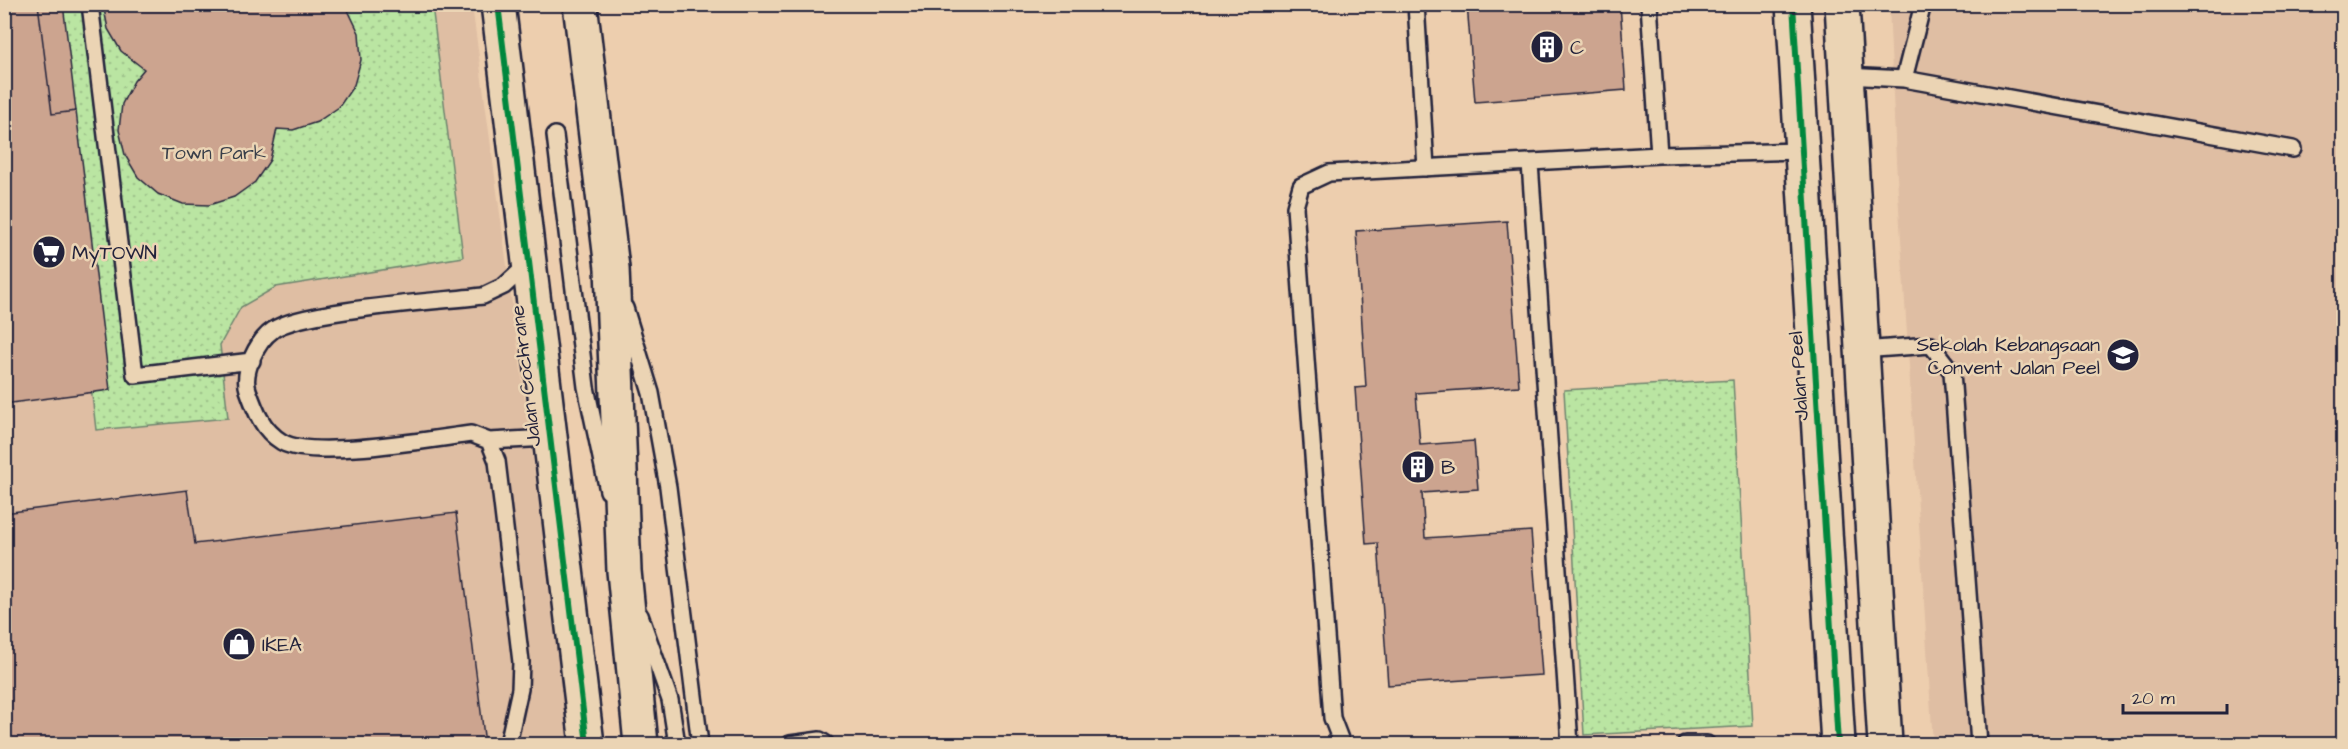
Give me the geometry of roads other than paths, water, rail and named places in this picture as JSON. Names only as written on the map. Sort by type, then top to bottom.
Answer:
[{"type":"street","name":"Jalan Cochrane","points":[[498,4],[587,744]]},
{"type":"street","points":[[580,4],[612,268],[624,571],[641,744]]},
{"type":"street","name":"Jalan Peel","points":[[1793,4],[1838,744]]},
{"type":"street","points":[[1842,4],[1885,744]]},
{"type":"lane","points":[[90,4],[135,375],[252,361]]},
{"type":"lane","points":[[1416,4],[1426,168]]},
{"type":"lane","points":[[1649,4],[1659,155]]},
{"type":"lane","points":[[1904,79],[1923,4]]},
{"type":"lane","points":[[1846,76],[1904,79],[2293,148]]},
{"type":"lane","points":[[555,135],[586,387],[624,571],[670,700],[677,744]]},
{"type":"lane","points":[[1342,744],[1332,718],[1295,207],[1301,186],[1329,173],[1659,155],[1801,151]]},
{"type":"lane","points":[[1530,163],[1570,744]]},
{"type":"lane","points":[[529,264],[504,286],[483,296],[303,318],[273,330],[253,355],[246,384],[258,420],[282,442],[316,450],[471,434],[489,441],[549,438]]},
{"type":"lane","points":[[612,268],[651,393],[668,487],[700,744]]},
{"type":"lane","points":[[1861,350],[1931,345],[1952,372],[1979,744]]},
{"type":"lane","points":[[489,441],[497,461],[521,662],[520,689],[508,744]]},
{"type":"lane","points":[[790,744],[820,740],[826,744]]},
{"type":"lane","points":[[1685,744],[1707,744]]},
{"type":"place","name":"C","points":[[1547,47]]},
{"type":"place","name":"MyTOWN","points":[[49,252]]},
{"type":"place","name":"Sekolah Kebangsaan Convent Jalan Peel","points":[[2123,355]]},
{"type":"place","name":"B","points":[[1418,467]]},
{"type":"place","name":"IKEA","points":[[239,644]]},
{"type":"park label","name":"Town Park","points":[[214,152]]}]
